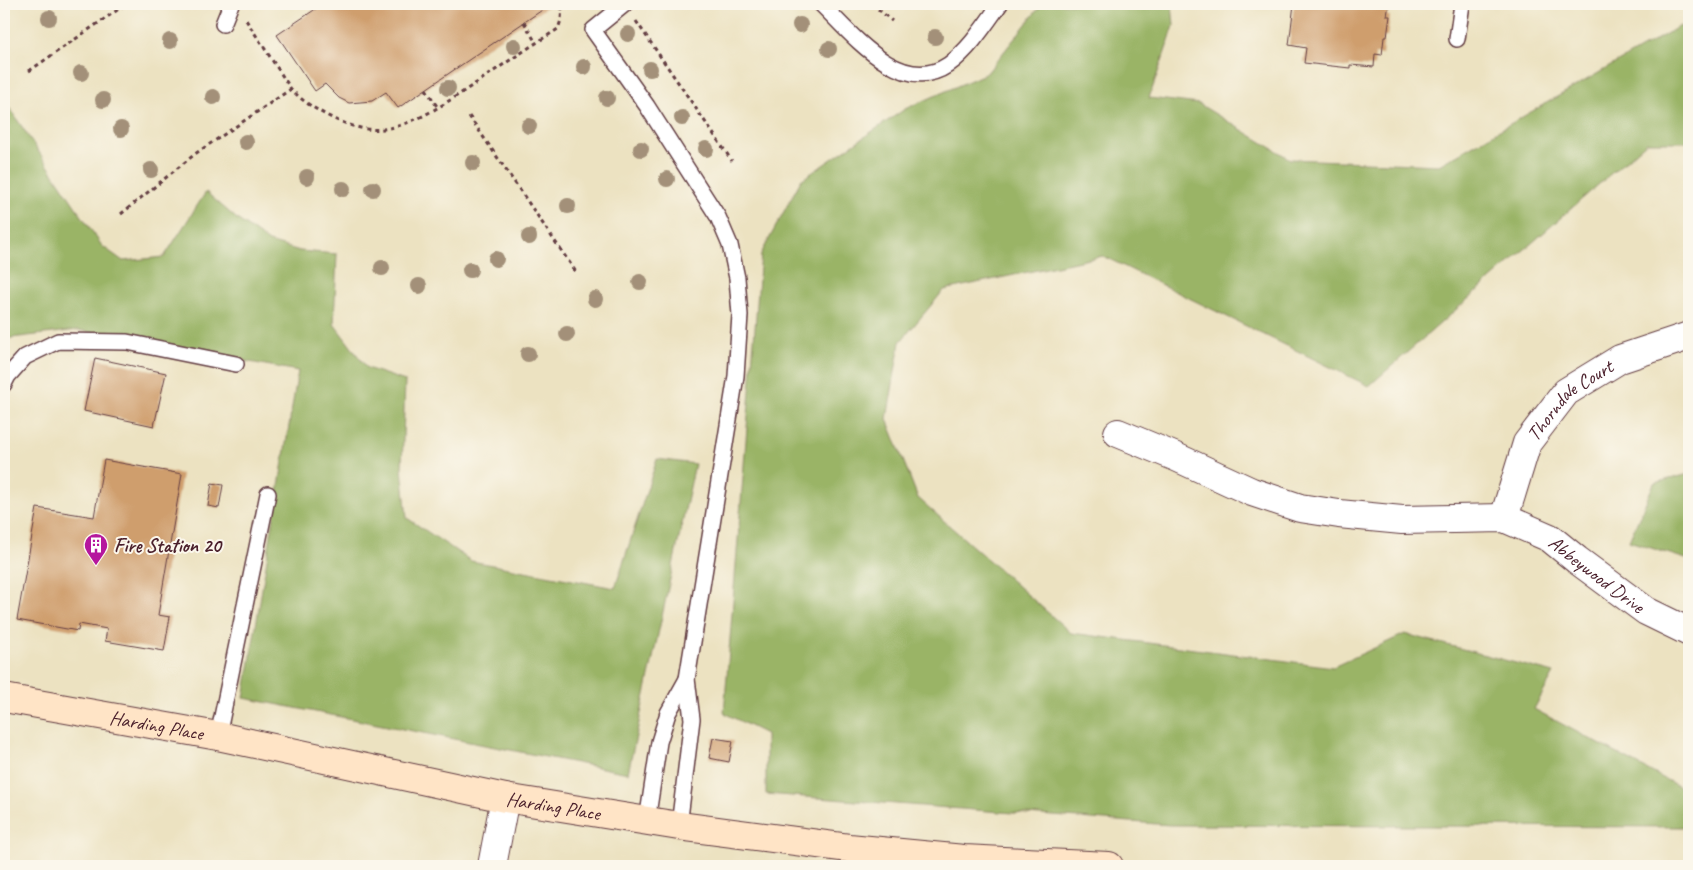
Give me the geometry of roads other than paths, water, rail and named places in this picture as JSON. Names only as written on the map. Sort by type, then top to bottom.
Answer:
[{"type":"main road","name":"Harding Place","points":[[4,698],[218,736],[505,798],[678,826],[849,848],[964,859],[1109,866]]},
{"type":"street","name":"Thorndale Court","points":[[1504,518],[1527,443],[1566,392],[1620,359],[1689,336]]},
{"type":"street","points":[[1118,433],[1252,492],[1300,508],[1402,520],[1504,518]]},
{"type":"street","name":"Abbeywood Drive","points":[[1504,518],[1550,538],[1646,611],[1689,632]]},
{"type":"street","points":[[492,866],[505,798]]},
{"type":"lane","points":[[223,24],[231,4]]},
{"type":"lane","points":[[625,4],[593,30],[647,106],[718,217],[730,245],[737,278],[740,315],[736,376],[687,679],[692,719],[678,826]]},
{"type":"lane","points":[[821,4],[867,48],[888,65],[910,74],[926,74],[947,65],[962,52],[1000,4]]},
{"type":"lane","points":[[1457,39],[1462,4]]},
{"type":"lane","points":[[4,384],[8,376],[25,357],[58,341],[126,342],[236,364]]},
{"type":"lane","points":[[218,736],[268,494]]},
{"type":"lane","points":[[647,821],[659,742],[668,713],[687,679]]},
{"type":"place","name":"Fire Station 20","points":[[96,566]]}]
